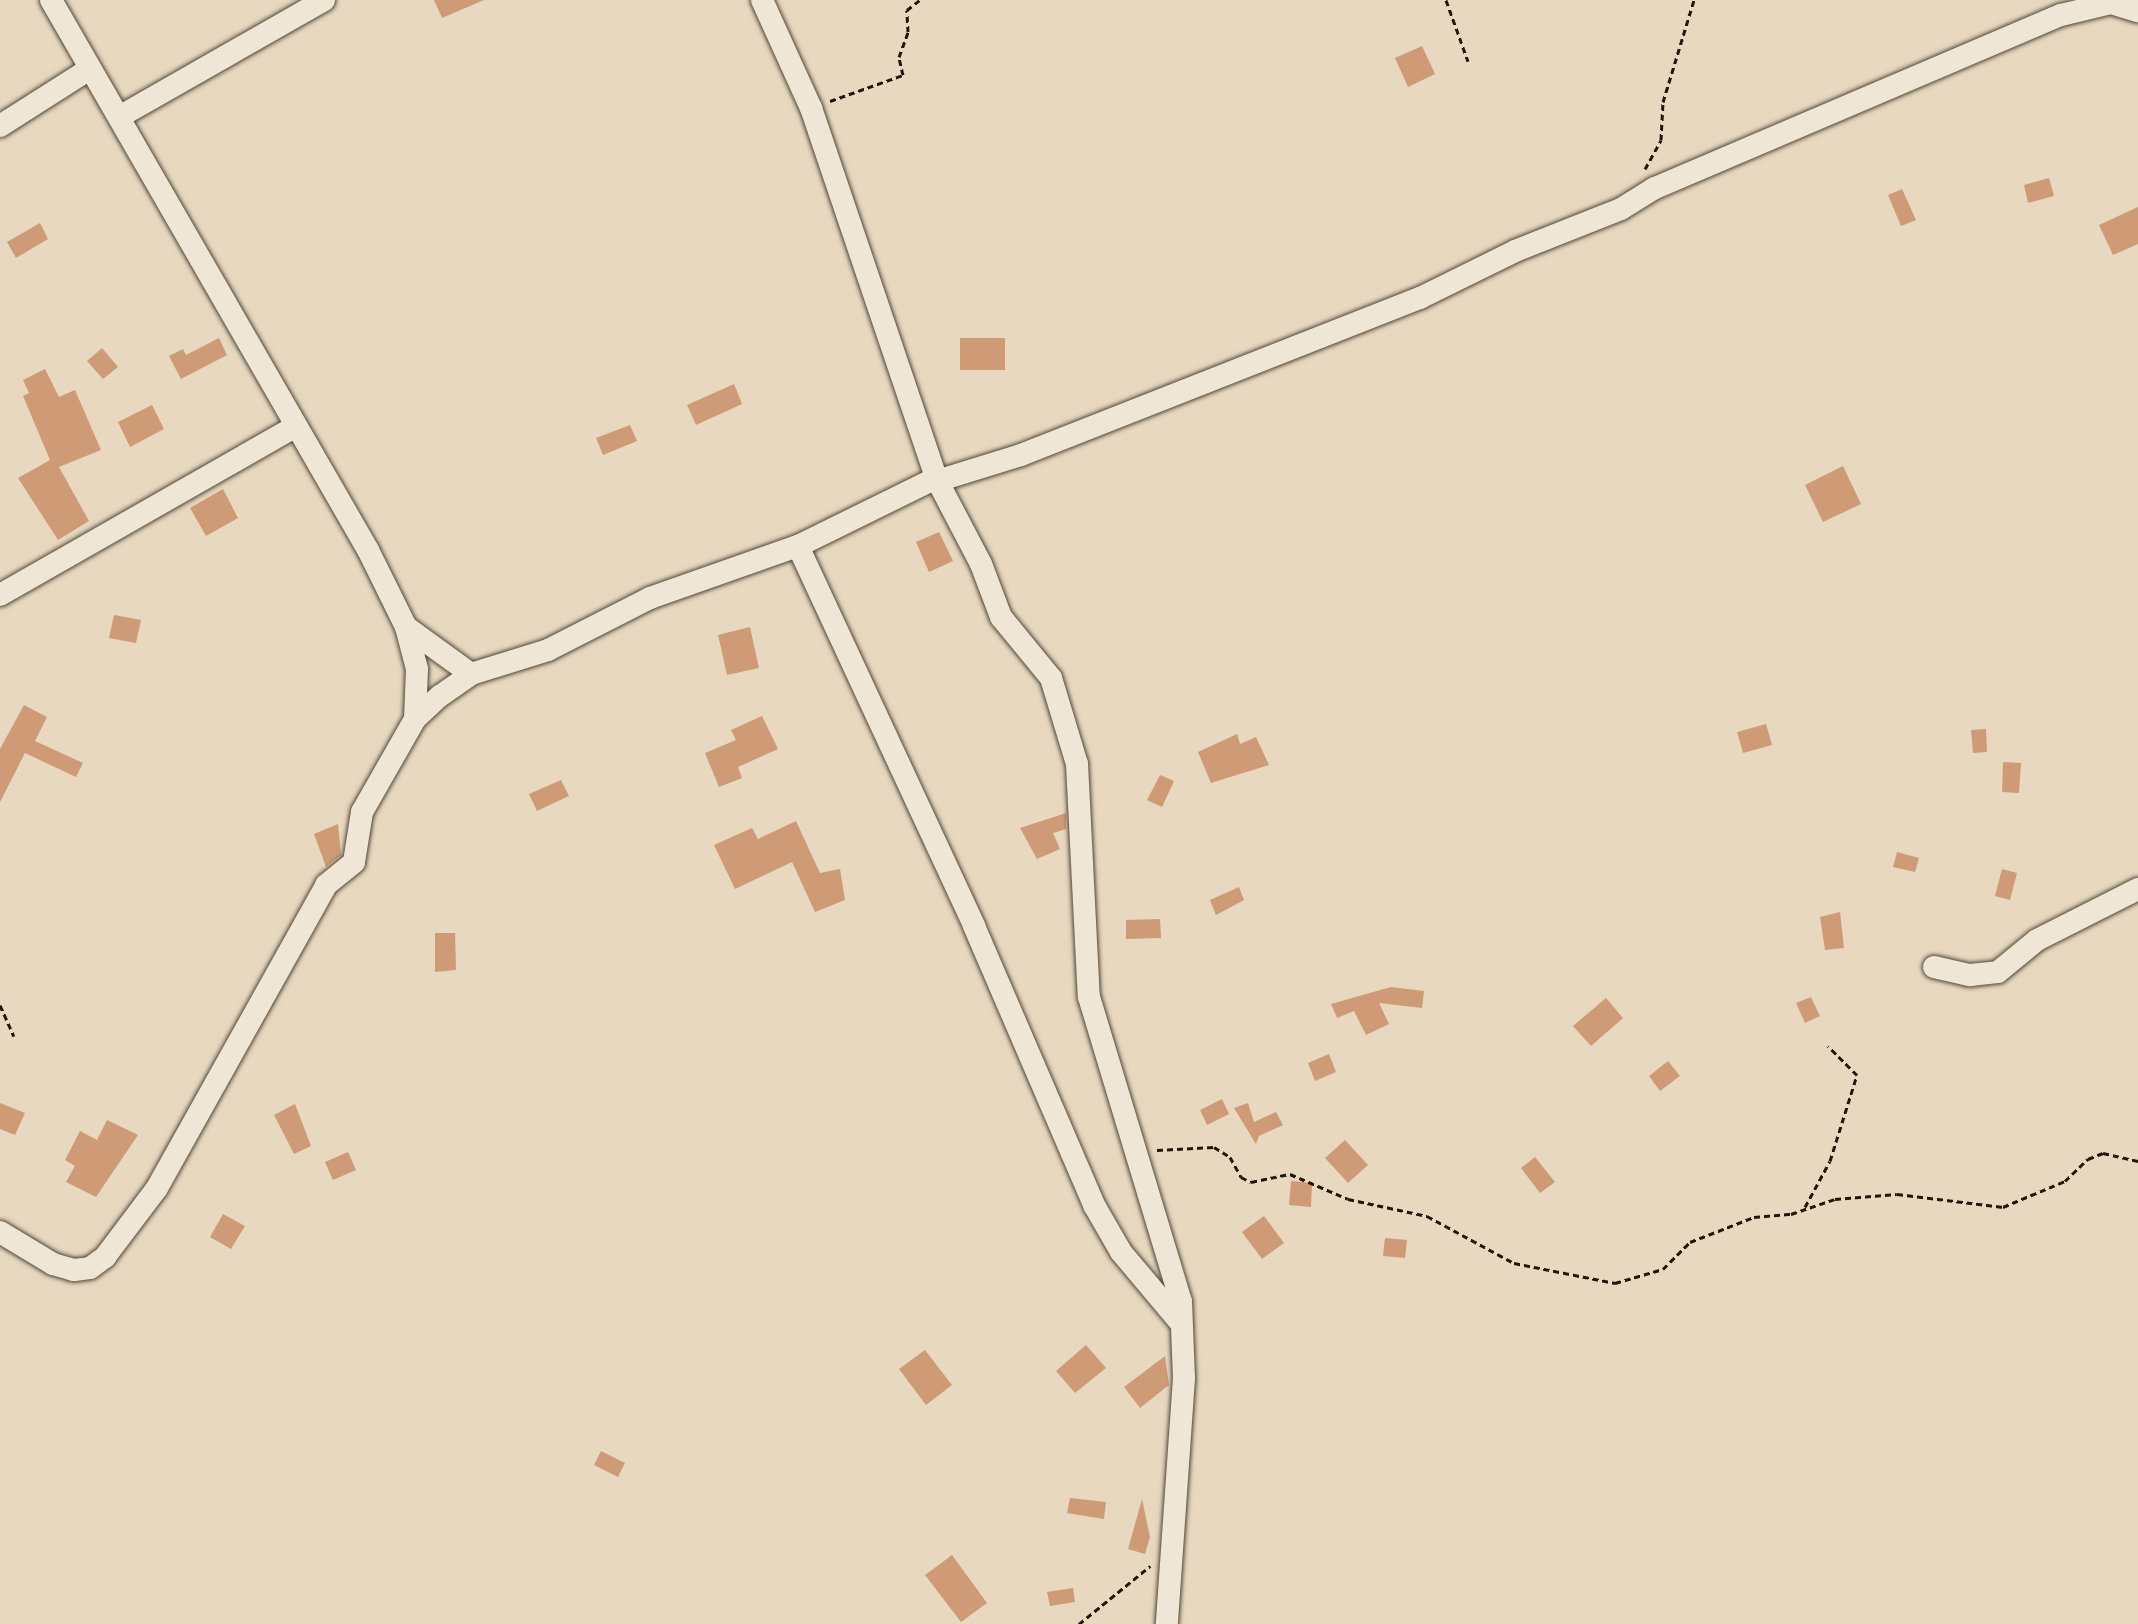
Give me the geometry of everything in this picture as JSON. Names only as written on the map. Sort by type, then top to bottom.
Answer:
[{"type":"street","points":[[51,0],[88,70],[119,117],[294,427],[368,550],[406,627],[417,669],[415,719]]},
{"type":"street","points":[[119,117],[324,0]]},
{"type":"street","points":[[762,0],[811,108],[936,480],[981,564],[1001,617],[1051,678],[1062,705],[1082,800],[1089,997],[1175,1278],[1180,1322],[1181,1432],[1168,1546],[1167,1624]]},
{"type":"street","points":[[0,1232],[53,1264],[74,1270],[90,1268],[105,1257],[157,1188],[326,885],[354,862],[362,812],[415,719],[471,674],[548,650],[650,598],[798,546],[936,480],[1021,455],[1420,298],[1515,251],[1621,209],[1655,188],[2061,15],[2111,3],[2138,11]]},
{"type":"street","points":[[0,126],[88,70]]},
{"type":"street","points":[[0,595],[294,427]]},
{"type":"street","points":[[798,546],[974,926],[1094,1205],[1121,1252],[1180,1322]]},
{"type":"street","points":[[406,627],[471,674]]},
{"type":"street","points":[[1934,967],[1970,975],[1998,972],[2037,940],[2138,889]]},
{"type":"path","points":[[811,108],[903,75],[899,57],[908,32],[907,10],[920,0]]},
{"type":"path","points":[[1446,0],[1468,61]]},
{"type":"path","points":[[1644,172],[1661,140],[1663,102],[1694,0]]},
{"type":"path","points":[[0,1005],[14,1036]]},
{"type":"path","points":[[1805,1207],[1830,1161],[1857,1075],[1828,1046]]},
{"type":"path","points":[[1138,1153],[1196,1145],[1214,1147],[1230,1157],[1241,1177],[1251,1182],[1290,1174],[1348,1199],[1427,1216],[1514,1263],[1604,1282],[1663,1269],[1690,1242],[1723,1228],[1805,1207],[1897,1194],[2003,1207],[2065,1181],[2088,1159],[2103,1153],[2138,1161]]},
{"type":"path","points":[[1079,1624],[1142,1575],[1168,1546]]},
{"type":"building","points":[[434,0],[484,0],[442,18]]},
{"type":"building","points":[[1422,46],[1435,74],[1408,87],[1395,58]]},
{"type":"building","points":[[2049,178],[2054,196],[2028,203],[2024,185]]},
{"type":"building","points":[[1902,189],[1916,220],[1901,226],[1888,195]]},
{"type":"building","points":[[2138,207],[2138,244],[2113,255],[2099,225]]},
{"type":"building","points":[[40,223],[48,239],[16,258],[7,242]]},
{"type":"building","points":[[219,338],[227,355],[181,379],[169,356],[183,349],[186,355]]},
{"type":"building","points":[[960,338],[1005,338],[1005,370],[960,370]]},
{"type":"building","points":[[102,348],[118,367],[103,379],[87,361]]},
{"type":"building","points":[[45,369],[59,397],[75,390],[101,450],[59,467],[89,521],[58,540],[18,478],[50,460],[23,396],[29,393],[23,380]]},
{"type":"building","points":[[734,384],[742,404],[696,425],[687,405]]},
{"type":"building","points":[[152,405],[164,429],[130,447],[118,422]]},
{"type":"building","points":[[630,425],[637,441],[603,455],[596,438]]},
{"type":"building","points":[[1843,466],[1861,504],[1823,522],[1805,485]]},
{"type":"building","points":[[223,489],[238,518],[206,536],[190,508]]},
{"type":"building","points":[[939,532],[953,561],[929,572],[916,542]]},
{"type":"building","points":[[114,615],[141,620],[136,643],[109,638]]},
{"type":"building","points":[[750,627],[759,668],[727,675],[718,635]]},
{"type":"building","points":[[24,705],[47,717],[35,741],[83,763],[76,777],[25,753],[0,802],[0,749]]},
{"type":"building","points":[[762,716],[778,749],[738,767],[742,778],[719,787],[705,753],[736,740],[731,730]]},
{"type":"building","points":[[1766,724],[1772,745],[1743,753],[1737,732]]},
{"type":"building","points":[[1986,729],[1987,752],[1973,753],[1971,730]]},
{"type":"building","points":[[1237,734],[1240,744],[1256,737],[1269,765],[1211,783],[1198,752]]},
{"type":"building","points":[[2003,762],[2021,763],[2019,793],[2002,792]]},
{"type":"building","points":[[1160,775],[1174,781],[1162,807],[1147,800]]},
{"type":"building","points":[[561,780],[569,796],[537,811],[529,794]]},
{"type":"building","points":[[1066,813],[1066,829],[1053,833],[1060,849],[1037,859],[1020,828]]},
{"type":"building","points":[[796,821],[820,873],[840,869],[845,900],[815,912],[792,862],[735,889],[714,845],[752,828],[758,839]]},
{"type":"building","points":[[338,824],[341,855],[326,867],[314,834]]},
{"type":"building","points":[[1897,852],[1919,858],[1915,872],[1893,867]]},
{"type":"building","points":[[2002,869],[2017,873],[2010,900],[1995,896]]},
{"type":"building","points":[[1239,887],[1244,900],[1216,915],[1210,900]]},
{"type":"building","points":[[1840,912],[1844,948],[1825,950],[1820,917]]},
{"type":"building","points":[[1160,919],[1161,938],[1126,939],[1126,920]]},
{"type":"building","points":[[435,933],[455,933],[456,970],[435,972]]},
{"type":"building","points":[[1391,987],[1424,991],[1422,1008],[1379,1003],[1389,1024],[1366,1035],[1354,1011],[1337,1018],[1331,1004]]},
{"type":"building","points":[[1811,997],[1820,1016],[1805,1023],[1796,1003]]},
{"type":"building","points":[[1606,998],[1623,1018],[1591,1046],[1573,1026]]},
{"type":"building","points":[[1329,1054],[1336,1072],[1315,1081],[1308,1063]]},
{"type":"building","points":[[1668,1061],[1680,1076],[1660,1091],[1649,1076]]},
{"type":"building","points":[[1222,1099],[1229,1114],[1207,1125],[1200,1110]]},
{"type":"building","points":[[0,1103],[25,1113],[15,1135],[0,1129]]},
{"type":"building","points":[[1248,1103],[1254,1122],[1276,1112],[1283,1125],[1259,1136],[1256,1144],[1234,1108]]},
{"type":"building","points":[[295,1104],[311,1146],[294,1154],[274,1115]]},
{"type":"building","points":[[107,1120],[138,1135],[96,1197],[66,1182],[75,1166],[65,1160],[80,1131],[97,1140]]},
{"type":"building","points":[[1345,1140],[1368,1165],[1348,1183],[1325,1158]]},
{"type":"building","points":[[348,1152],[356,1170],[333,1180],[325,1162]]},
{"type":"building","points":[[1535,1157],[1555,1182],[1540,1193],[1521,1168]]},
{"type":"building","points":[[1291,1181],[1312,1183],[1311,1207],[1289,1205]]},
{"type":"building","points":[[223,1214],[245,1226],[231,1249],[210,1237]]},
{"type":"building","points":[[1264,1216],[1284,1243],[1262,1259],[1242,1232]]},
{"type":"building","points":[[1385,1238],[1407,1240],[1405,1258],[1383,1256]]},
{"type":"building","points":[[1086,1345],[1106,1368],[1075,1393],[1056,1371]]},
{"type":"building","points":[[925,1350],[952,1385],[926,1405],[899,1369]]},
{"type":"building","points":[[1165,1356],[1169,1385],[1140,1408],[1124,1387]]},
{"type":"building","points":[[601,1451],[625,1463],[618,1477],[594,1465]]},
{"type":"building","points":[[1070,1498],[1106,1502],[1104,1519],[1067,1513]]},
{"type":"building","points":[[1142,1499],[1150,1537],[1145,1554],[1128,1549]]},
{"type":"building","points":[[952,1555],[987,1603],[961,1622],[925,1575]]},
{"type":"building","points":[[1073,1588],[1075,1602],[1050,1606],[1047,1592]]}]
